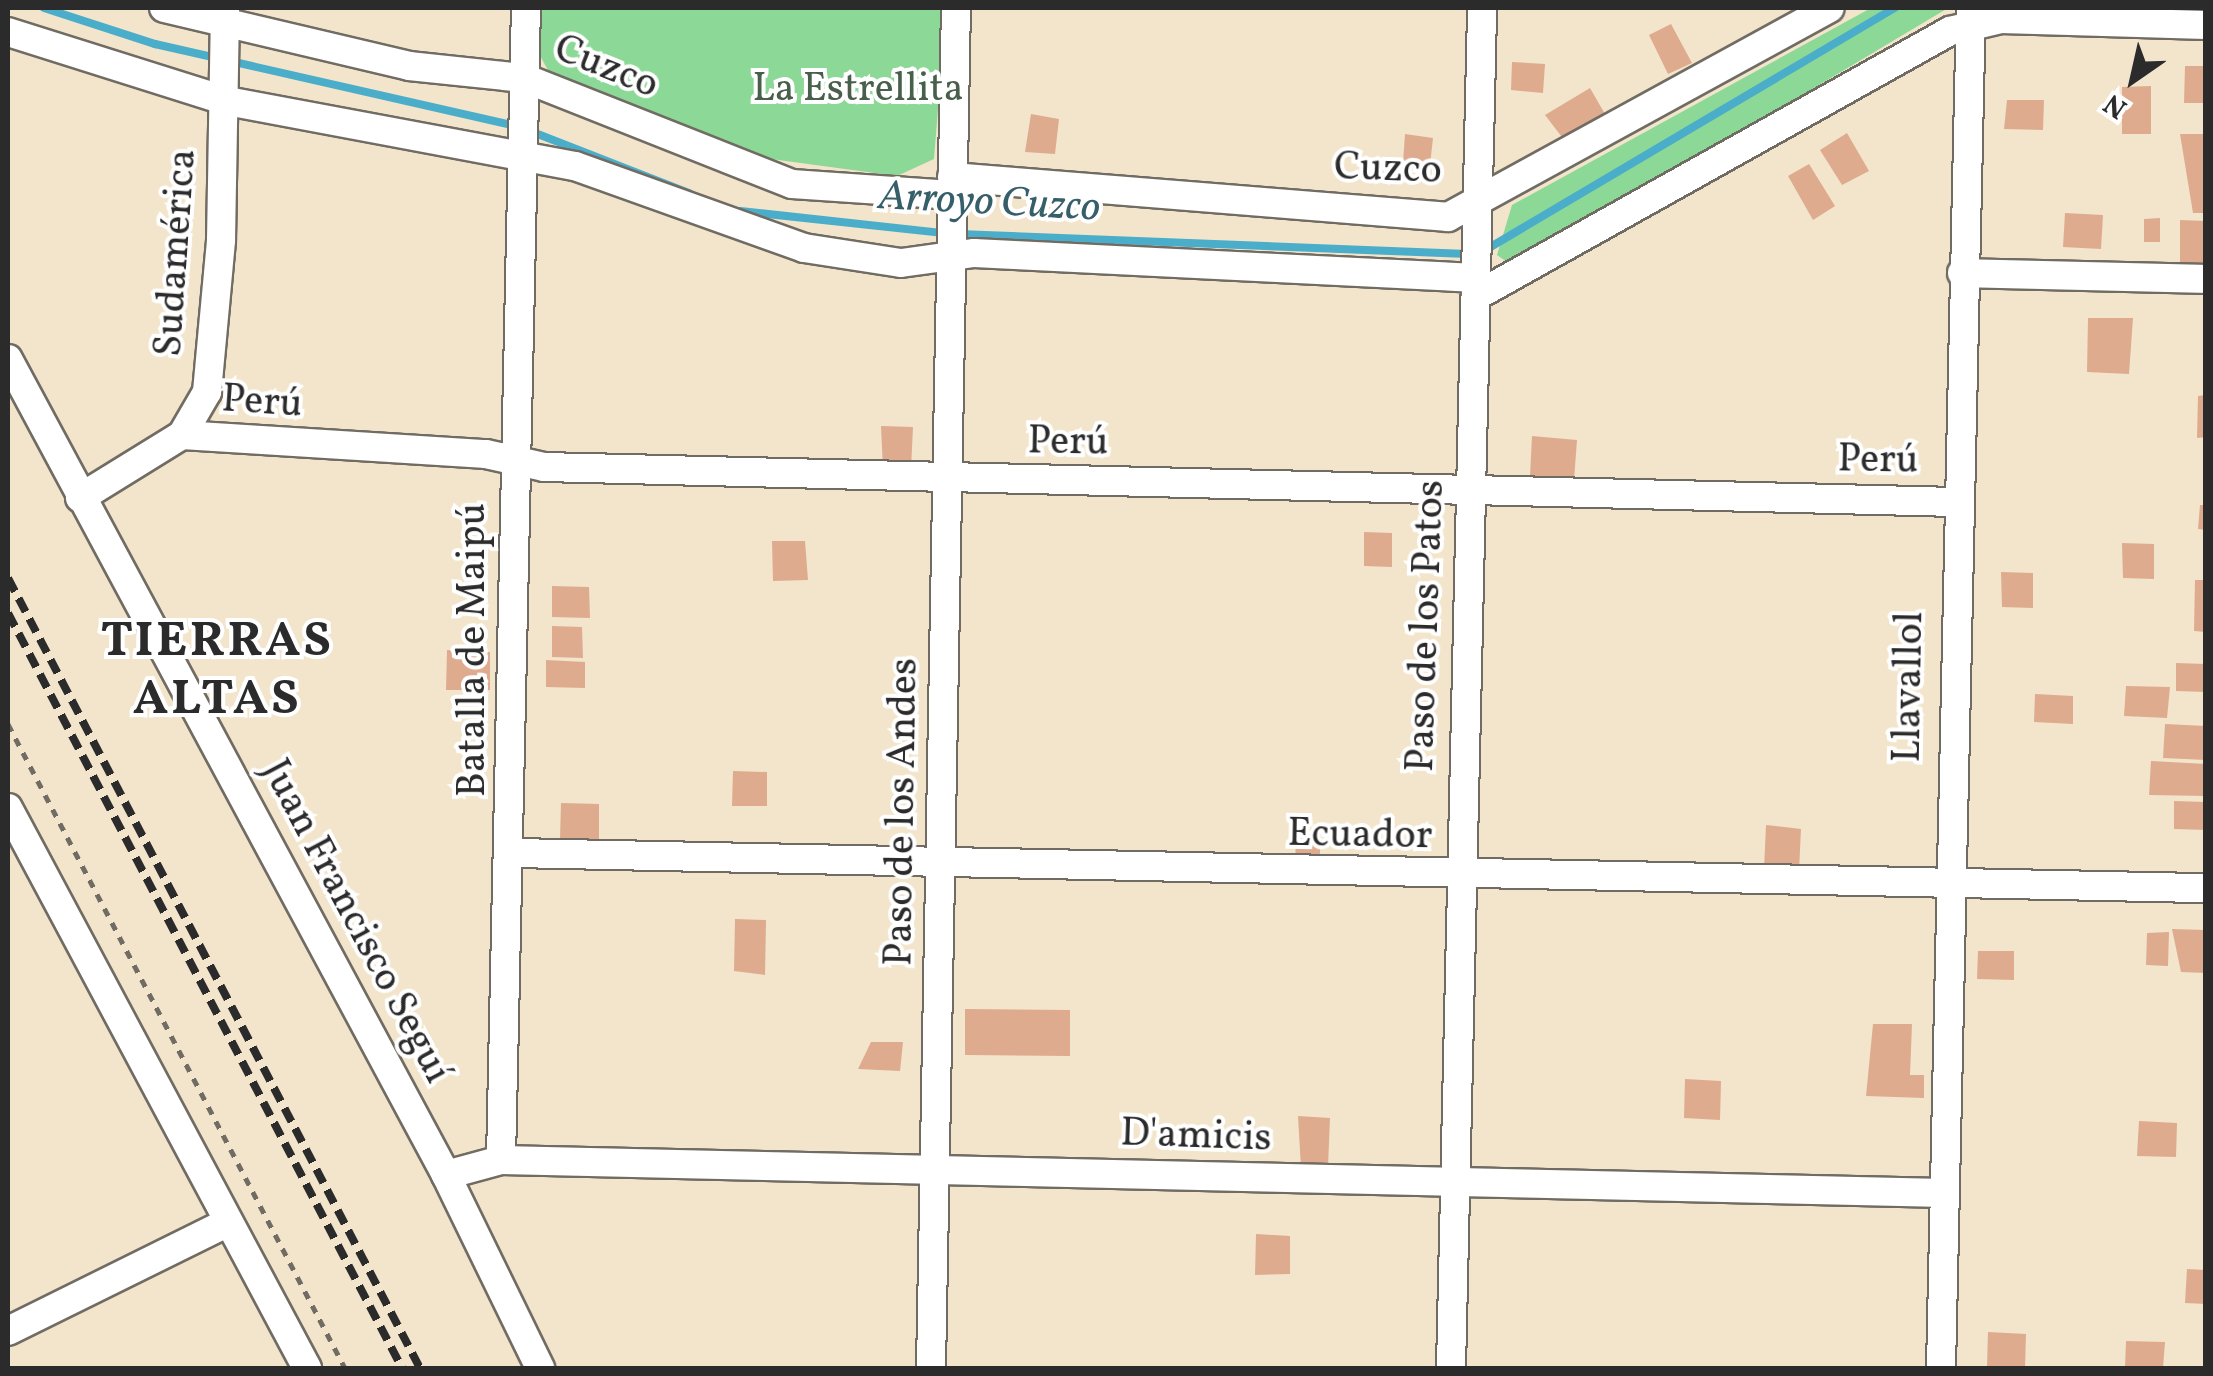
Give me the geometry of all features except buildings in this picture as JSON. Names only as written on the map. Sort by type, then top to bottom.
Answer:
[{"type":"street","name":"Cuzco","points":[[164,8],[409,66],[524,78],[792,184],[952,186],[1476,219],[1829,8]]},
{"type":"street","points":[[524,78],[526,8]]},
{"type":"street","points":[[952,186],[956,8]]},
{"type":"street","name":"Paso de los Patos","points":[[1451,1368],[1457,878],[1472,492],[1482,8]]},
{"type":"street","points":[[8,32],[227,93],[518,147],[644,188],[804,248],[901,263],[951,241],[1476,279],[1971,17],[2206,24]]},
{"type":"street","name":"Llavallol","points":[[1941,1368],[1946,885],[1971,17]]},
{"type":"street","name":"Sudamérica","points":[[80,498],[182,435],[206,392],[216,332],[227,93],[225,25]]},
{"type":"street","name":"Batalla de Maipú","points":[[501,1160],[514,854],[518,147],[524,78]]},
{"type":"street","name":"Paso de los Andes","points":[[931,1368],[944,867],[952,186]]},
{"type":"street","points":[[1962,273],[2206,279]]},
{"type":"street","name":"Juan Francisco Seguí","points":[[8,358],[446,1176],[540,1368]]},
{"type":"street","name":"Perú","points":[[182,435],[514,460],[946,480],[1955,502]]},
{"type":"street","points":[[8,808],[306,1368]]},
{"type":"street","name":"Ecuador","points":[[514,854],[1457,878],[2206,888]]},
{"type":"street","name":"D'amicis","points":[[446,1176],[501,1160],[1945,1193]]},
{"type":"street","points":[[8,1331],[227,1223]]},
{"type":"path","points":[[8,724],[345,1368]]},
{"type":"green space","name":"La Estrellita","points":[[540,8],[946,8],[934,159],[897,176],[771,159],[549,72],[538,52]]},
{"type":"green space","points":[[1871,8],[1948,8],[1514,267],[1497,255],[1512,205]]},
{"type":"waterway","name":"Arroyo Cuzco","points":[[44,8],[155,44],[517,126]]},
{"type":"waterway","name":"Arroyo Cuzco","points":[[1482,252],[1895,8]]},
{"type":"waterway","name":"Arroyo Cuzco","points":[[530,131],[689,193]]},
{"type":"waterway","points":[[740,211],[944,233]]},
{"type":"waterway","name":"Arroyo Cuzco","points":[[958,234],[1468,254]]},
{"type":"railway","points":[[8,578],[420,1368]]},
{"type":"railway","points":[[8,613],[402,1368]]},
{"type":"district","name":"TIERRAS ALTAS","points":[[217,671]]}]
